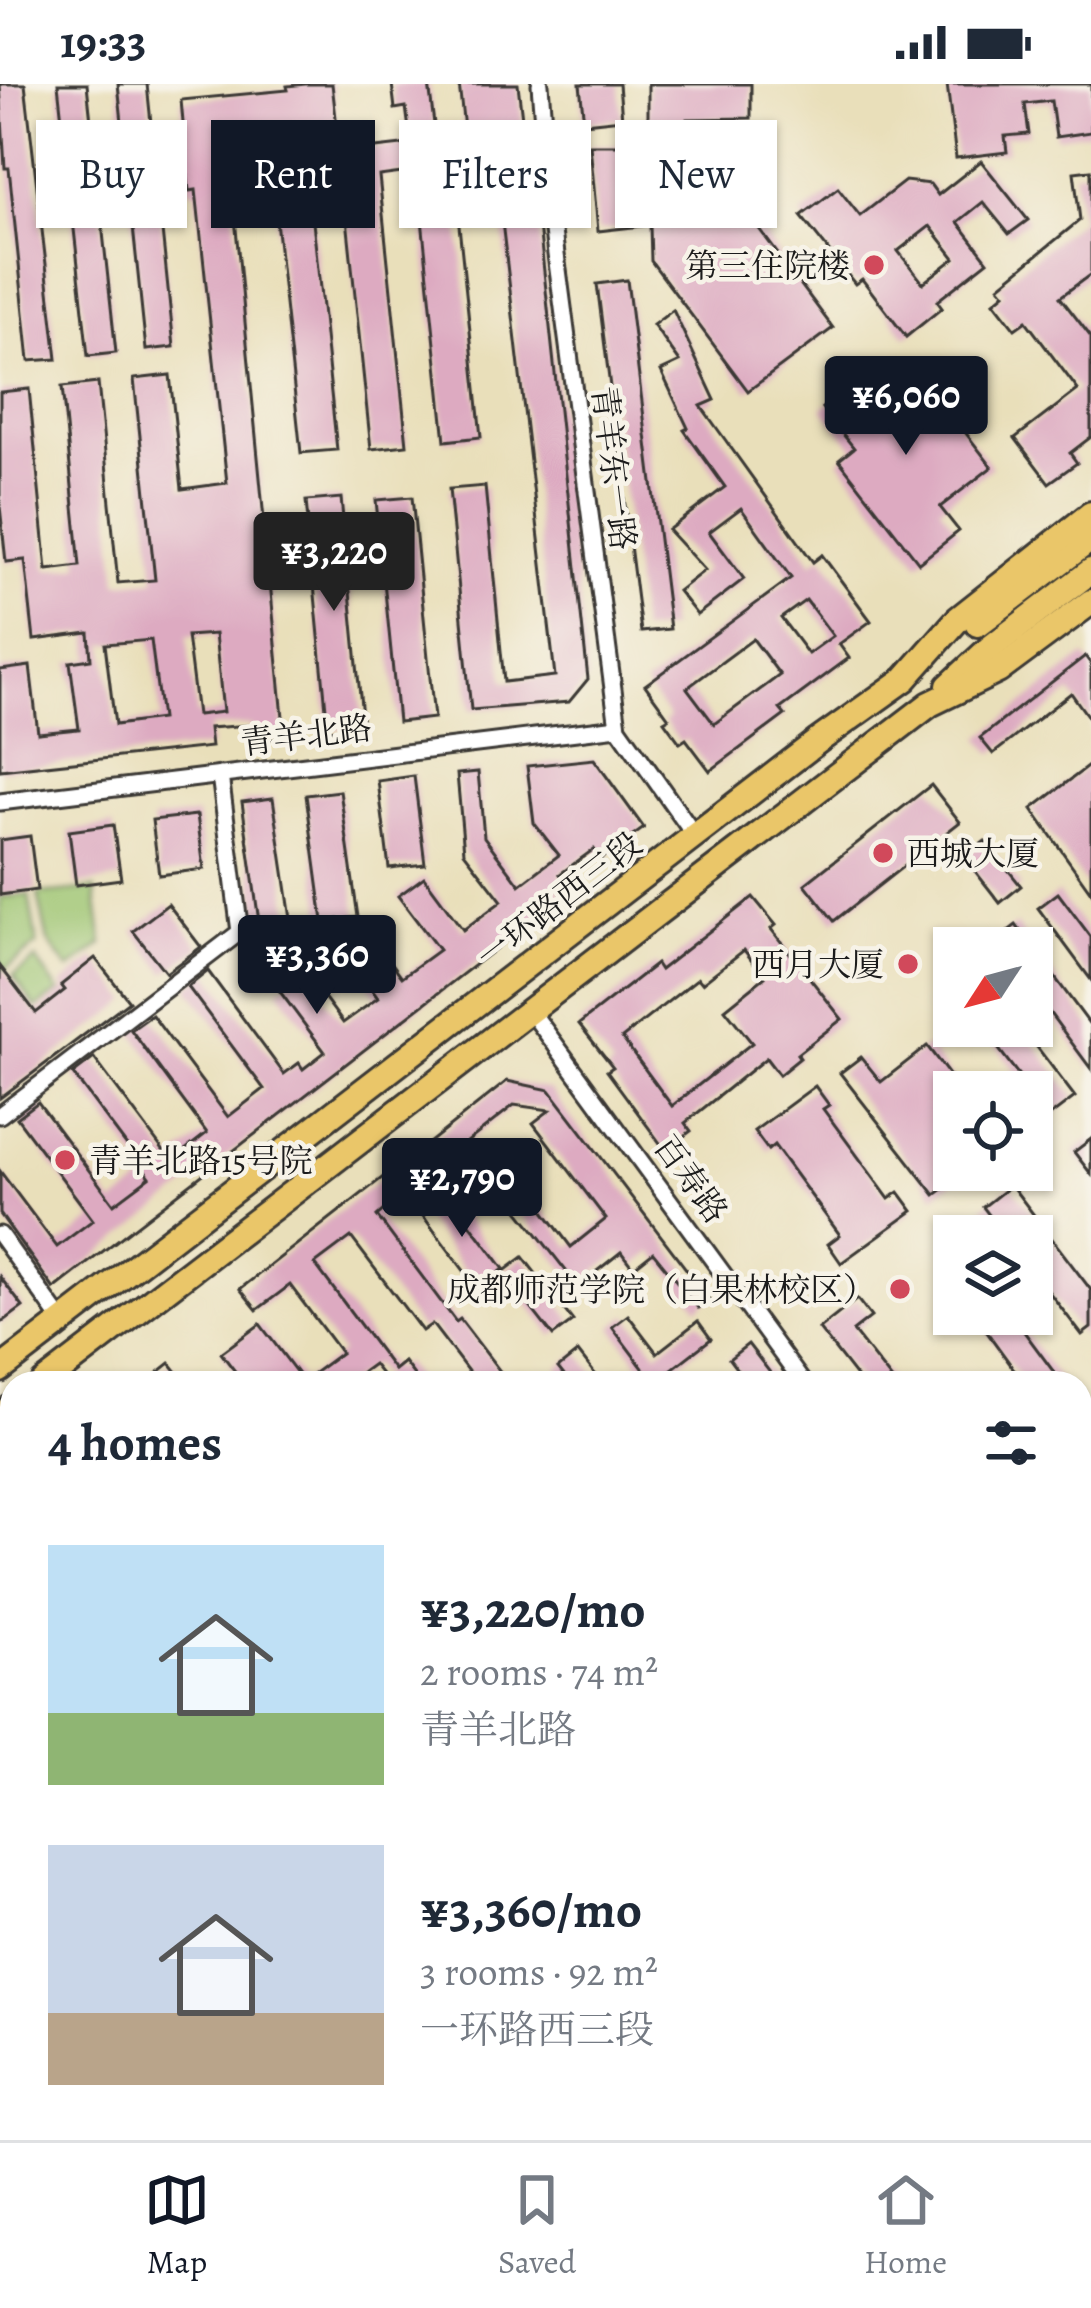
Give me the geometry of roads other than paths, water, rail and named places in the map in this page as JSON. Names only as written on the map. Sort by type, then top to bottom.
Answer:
[{"type":"main road","name":"一环路西三段","points":[[0,1370],[905,679],[958,619],[1091,514]]},
{"type":"main road","points":[[905,679],[1091,539]]},
{"type":"main road","points":[[930,704],[990,648],[1091,571]]},
{"type":"main road","name":"一环路西三段","points":[[64,1371],[930,704],[998,671],[1091,602]]},
{"type":"street","name":"青羊东一路","points":[[540,84],[552,223],[618,727],[695,836]]},
{"type":"street","name":"青羊北路","points":[[0,802],[618,727]]},
{"type":"street","points":[[0,1115],[240,932],[220,775]]},
{"type":"street","name":"百寿路","points":[[530,1010],[793,1371]]},
{"type":"street","points":[[0,1235],[61,1320]]},
{"type":"place","name":"第三住院楼","points":[[874,265]]},
{"type":"place","name":"西城大厦","points":[[883,853]]},
{"type":"place","name":"西月大厦","points":[[908,964]]},
{"type":"place","name":"青羊北路15号院","points":[[65,1160]]},
{"type":"place","name":"成都师范学院（白果林校区）","points":[[900,1289]]}]
